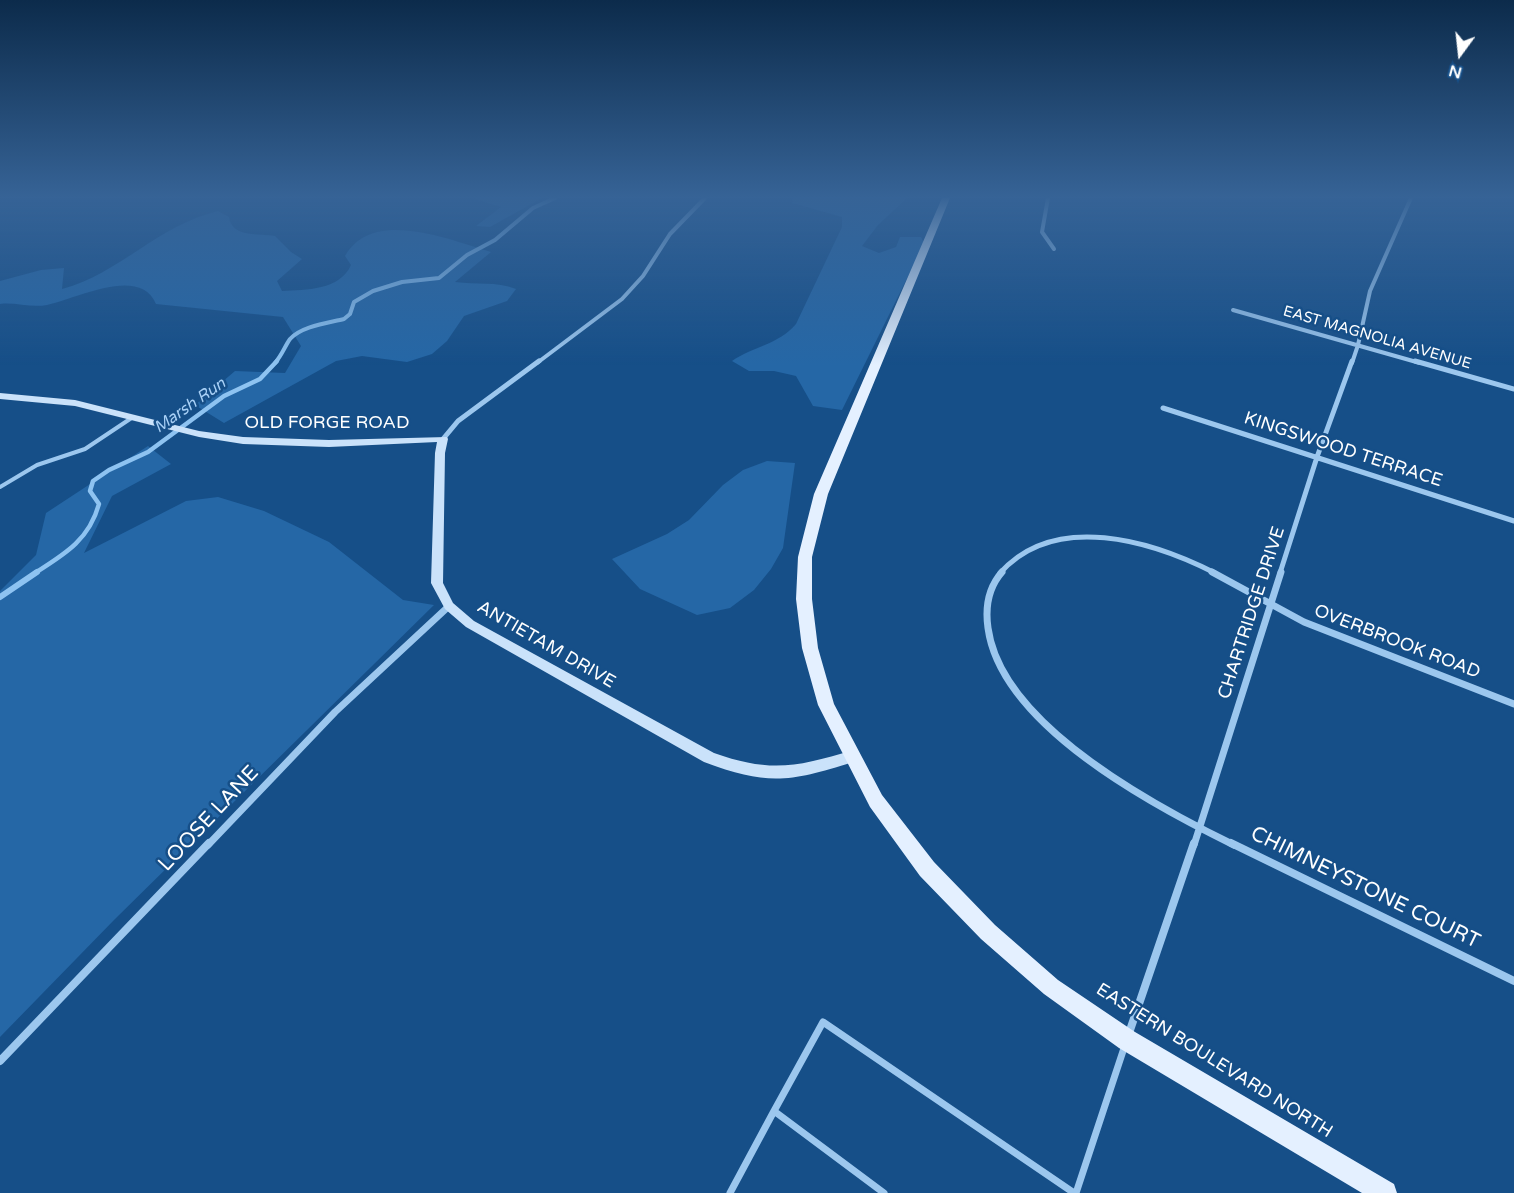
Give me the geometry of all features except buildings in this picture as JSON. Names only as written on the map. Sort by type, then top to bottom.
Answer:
[{"type":"main road","name":"EASTERN BOULEVARD NORTH","points":[[922,254],[821,494],[805,556],[804,599],[810,648],[826,705],[876,801],[934,877],[988,932],[1051,987],[1126,1040],[1385,1193]]},
{"type":"street","points":[[443,439],[458,421],[622,299],[643,276],[657,254]]},
{"type":"street","name":"CHARTRIDGE DRIVE","points":[[1126,1040],[1200,827],[1317,457],[1358,345],[1370,291],[1386,254]]},
{"type":"street","name":"EAST MAGNOLIA AVENUE","points":[[1233,310],[1514,388]]},
{"type":"street","name":"OLD FORGE ROAD","points":[[0,396],[58,400],[187,431],[246,441],[282,443],[443,439]]},
{"type":"street","name":"KINGSWOOD TERRACE","points":[[1163,408],[1514,521]]},
{"type":"street","name":"ANTIETAM DRIVE","points":[[443,439],[440,453],[436,568],[437,583],[448,606],[480,629],[709,758],[741,770],[774,775],[803,772],[853,756]]},
{"type":"street","name":"OVERBROOK ROAD","points":[[1200,827],[1106,775],[1072,749],[1040,719],[1011,685],[995,656],[987,629],[985,603],[992,582],[1007,566],[1026,552],[1050,543],[1079,538],[1136,542],[1165,551],[1197,564],[1298,619],[1514,704]]},
{"type":"street","name":"LOOSE LANE","points":[[0,1061],[185,871],[335,712],[448,606]]},
{"type":"street","name":"CHIMNEYSTONE COURT","points":[[1200,827],[1514,981]]},
{"type":"lane","points":[[0,487],[37,465],[85,449],[133,417]]},
{"type":"lane","points":[[730,1193],[823,1023],[1075,1193],[1126,1040]]},
{"type":"lane","points":[[774,1111],[884,1193]]},
{"type":"shaded area","points":[[132,254],[294,254],[302,259],[277,281],[282,291],[331,284],[346,273],[351,265],[345,256],[347,254],[489,254],[455,282],[493,284],[516,289],[507,301],[464,316],[447,341],[432,354],[407,362],[362,356],[336,361],[224,423],[195,405],[235,371],[285,373],[301,346],[283,317],[156,304],[148,293],[136,287],[122,286],[90,292],[47,305],[0,304],[0,281],[41,270],[64,268],[62,289],[83,282]]},
{"type":"shaded area","points":[[829,254],[919,254],[842,410],[813,406],[796,376],[774,371],[749,371],[732,361],[782,337],[796,324]]},
{"type":"shaded area","points":[[148,446],[171,464],[112,496],[84,553],[186,501],[218,497],[264,511],[329,542],[403,600],[434,605],[115,919],[0,1037],[0,591],[36,555],[46,513]]},
{"type":"shaded area","points":[[767,461],[795,463],[783,548],[771,569],[754,590],[730,608],[697,615],[640,589],[612,559],[667,534],[689,520],[723,485],[743,470]]},
{"type":"waterway","name":"Marsh Run","points":[[275,363],[290,339],[301,331],[344,319],[350,314],[354,302],[373,291],[402,282],[439,278],[469,254]]},
{"type":"waterway","name":"Marsh Run","points":[[35,573],[66,552],[89,527],[99,504],[90,491],[93,481],[109,470],[148,452],[224,396],[260,379],[277,361]]},
{"type":"waterway","name":"Marsh Run","points":[[0,597],[37,572]]}]
